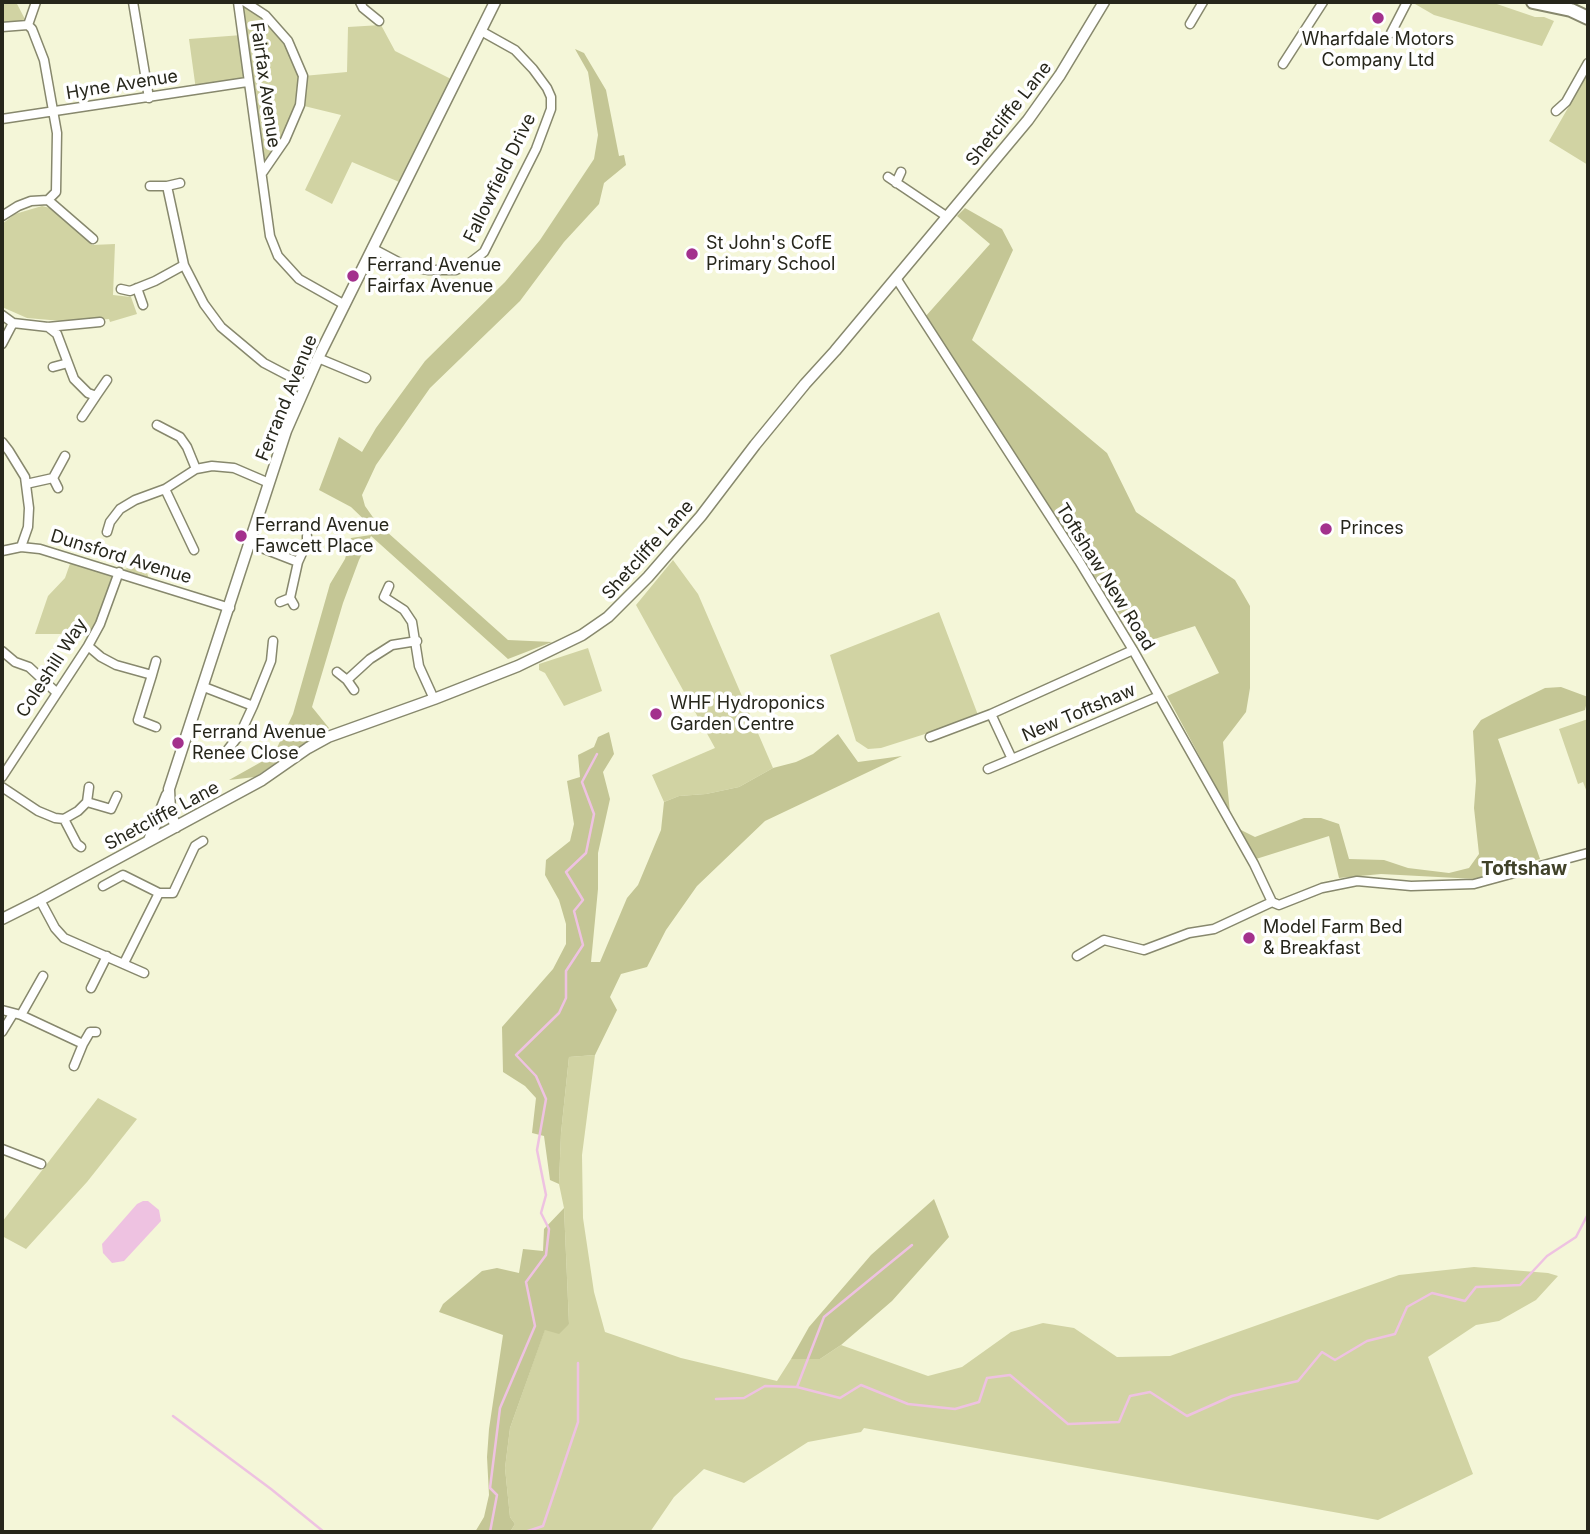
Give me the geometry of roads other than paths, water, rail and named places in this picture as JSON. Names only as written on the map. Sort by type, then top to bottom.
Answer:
[{"type":"highway","points":[[1533,2],[1571,10],[1588,18]]},
{"type":"street","points":[[28,25],[36,2]]},
{"type":"street","points":[[133,2],[149,98]]},
{"type":"street","name":"Fairfax Avenue","points":[[238,2],[270,236],[278,256],[299,279],[345,305]]},
{"type":"street","name":"Fairfax Avenue","points":[[245,2],[265,15],[288,41],[303,76],[300,105],[285,140],[262,172]]},
{"type":"street","points":[[360,2],[363,8],[379,21]]},
{"type":"street","name":"Ferrand Avenue","points":[[176,827],[170,812],[169,789],[286,431],[318,358],[495,2]]},
{"type":"street","name":"Shetcliffe Lane","points":[[2,919],[262,780],[328,737],[517,666],[582,635],[608,617],[648,577],[701,516],[755,445],[1028,121],[1060,75],[1104,2]]},
{"type":"street","points":[[1190,24],[1203,2]]},
{"type":"street","points":[[1283,64],[1323,2]]},
{"type":"street","points":[[1391,33],[1407,2]]},
{"type":"street","points":[[2,27],[28,25],[33,29],[44,60],[57,133],[56,192],[48,200],[31,201],[2,216]]},
{"type":"street","name":"Fallowfield Drive","points":[[372,248],[406,266],[429,270],[456,270],[471,262],[484,252],[536,149],[551,109],[551,97],[547,88],[515,50],[481,31]]},
{"type":"street","points":[[1556,111],[1566,102],[1588,63]]},
{"type":"street","name":"Hyne Avenue","points":[[2,119],[247,82]]},
{"type":"street","points":[[901,172],[892,180],[946,216]]},
{"type":"street","points":[[150,186],[180,183]]},
{"type":"street","points":[[167,186],[184,265],[204,303],[221,327],[264,363],[306,385]]},
{"type":"street","points":[[48,200],[93,239]]},
{"type":"street","points":[[121,289],[130,291],[184,265]]},
{"type":"street","name":"Toftshaw New Road","points":[[895,278],[1079,561],[1133,650],[1254,864],[1272,902]]},
{"type":"street","points":[[137,288],[143,305]]},
{"type":"street","points":[[2,315],[13,323],[48,327],[100,323]]},
{"type":"street","points":[[2,344],[13,323]]},
{"type":"street","points":[[48,327],[57,334],[74,379],[88,393],[96,396]]},
{"type":"street","points":[[318,358],[366,378]]},
{"type":"street","points":[[53,367],[68,363]]},
{"type":"street","points":[[82,416],[107,380]]},
{"type":"street","points":[[157,425],[180,437],[196,469]]},
{"type":"street","points":[[2,443],[25,477],[29,508],[28,527],[21,547]]},
{"type":"street","points":[[26,484],[53,478],[65,456]]},
{"type":"street","points":[[107,532],[110,522],[120,509],[135,500],[165,489],[196,469],[212,466],[234,468],[269,483]]},
{"type":"street","points":[[53,478],[58,488]]},
{"type":"street","points":[[165,489],[194,550]]},
{"type":"street","points":[[281,602],[292,601],[298,562],[309,539]]},
{"type":"street","points":[[249,543],[298,562]]},
{"type":"street","name":"Dunsford Avenue","points":[[2,551],[21,547],[40,549],[230,608]]},
{"type":"street","name":"Coleshill Way","points":[[2,776],[5,763],[88,646],[100,624],[119,572]]},
{"type":"street","points":[[389,586],[384,597],[404,610],[412,622],[419,666],[433,699]]},
{"type":"street","points":[[223,755],[240,734],[274,662],[273,642]]},
{"type":"street","points":[[347,680],[370,659],[392,645],[417,642]]},
{"type":"street","points":[[88,646],[117,665],[152,675]]},
{"type":"street","name":"New Toftshaw","points":[[930,737],[991,714],[1133,650]]},
{"type":"street","points":[[2,651],[15,662],[29,667],[56,692]]},
{"type":"street","points":[[156,661],[135,724],[156,727]]},
{"type":"street","points":[[337,672],[354,690]]},
{"type":"street","points":[[204,687],[253,706]]},
{"type":"street","name":"New Toftshaw","points":[[988,769],[1158,696]]},
{"type":"street","name":"New Toftshaw","points":[[991,714],[1012,759]]},
{"type":"street","points":[[2,787],[38,811],[64,819],[78,847]]},
{"type":"street","points":[[64,819],[78,811],[86,802],[89,787]]},
{"type":"street","points":[[149,840],[169,789]]},
{"type":"street","points":[[86,802],[112,811],[117,796]]},
{"type":"street","points":[[103,886],[123,875],[159,892],[176,895],[195,846],[203,841]]},
{"type":"street","points":[[1077,956],[1104,940],[1144,950],[1189,933],[1214,929],[1272,902],[1279,905],[1322,888],[1357,881],[1443,887],[1474,884],[1588,853]]},
{"type":"street","points":[[124,963],[159,892]]},
{"type":"street","points":[[40,900],[55,928],[64,938],[144,973]]},
{"type":"street","points":[[91,988],[107,956]]},
{"type":"street","points":[[2,1032],[43,976]]},
{"type":"street","points":[[2,1010],[17,1014],[83,1044]]},
{"type":"street","points":[[74,1066],[90,1032],[96,1032]]},
{"type":"street","points":[[2,1149],[41,1164]]},
{"type":"waterway","points":[[490,1532],[497,1495],[490,1488],[500,1408],[535,1326],[526,1282],[546,1255],[549,1229],[541,1213],[546,1195],[537,1150],[546,1099],[536,1076],[516,1055],[559,1013],[566,998],[566,971],[583,945],[574,911],[583,900],[566,872],[586,853],[594,814],[582,782],[597,754]]},
{"type":"waterway","points":[[716,1399],[744,1398],[765,1386],[797,1387],[840,1398],[861,1385],[908,1404],[955,1409],[979,1402],[987,1378],[1010,1375],[1068,1424],[1119,1422],[1130,1396],[1150,1392],[1187,1416],[1232,1396],[1298,1381],[1322,1352],[1335,1360],[1367,1341],[1395,1334],[1407,1307],[1432,1293],[1465,1301],[1476,1287],[1520,1285],[1547,1256],[1576,1237],[1588,1214]]},
{"type":"waterway","points":[[797,1387],[824,1317],[912,1245]]},
{"type":"waterway","points":[[525,1532],[543,1526],[578,1422],[578,1363]]},
{"type":"waterway","points":[[173,1416],[324,1532]]},
{"type":"place","name":"Wharfdale Motors Company Ltd","points":[[1378,18]]},
{"type":"place","name":"St John's CofE Primary School","points":[[692,254]]},
{"type":"place","name":"Ferrand Avenue Fairfax Avenue","points":[[353,276]]},
{"type":"place","name":"Princes","points":[[1326,529]]},
{"type":"place","name":"Ferrand Avenue Fawcett Place","points":[[241,536]]},
{"type":"place","name":"WHF Hydroponics Garden Centre","points":[[656,714]]},
{"type":"place","name":"Ferrand Avenue Renee Close","points":[[178,743]]},
{"type":"place","name":"Model Farm Bed & Breakfast","points":[[1249,938]]},
{"type":"district","name":"Toftshaw","points":[[1524,869]]}]
